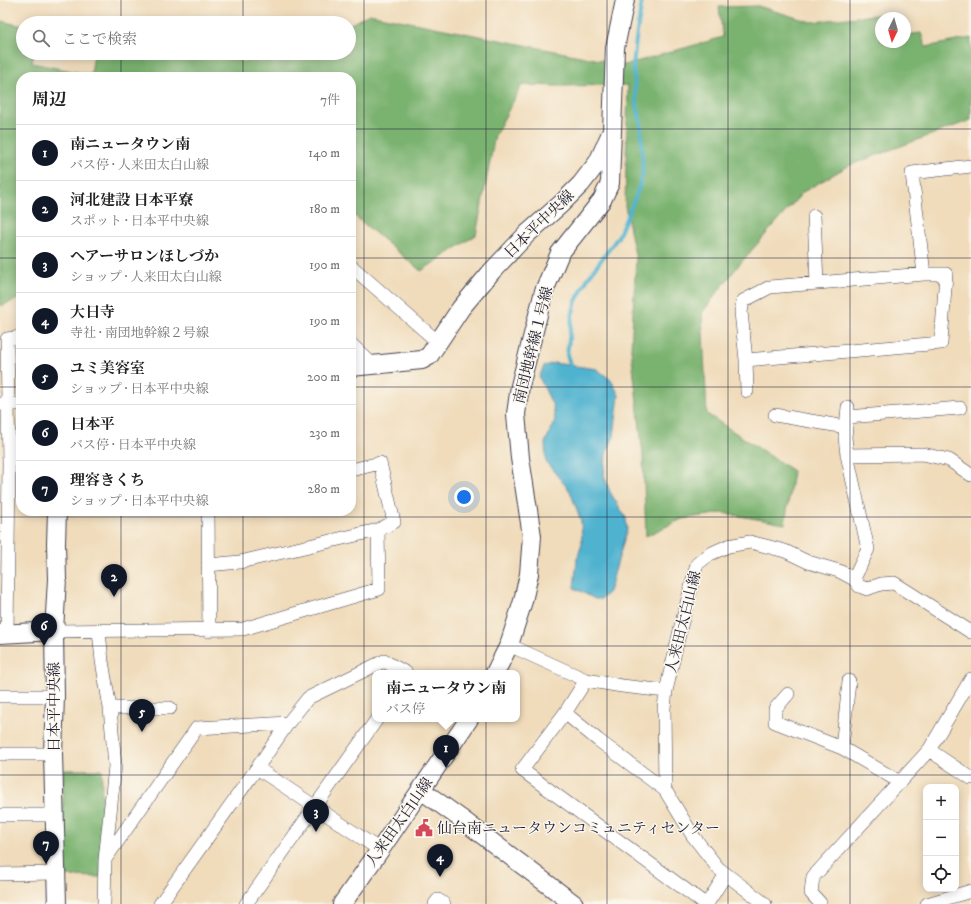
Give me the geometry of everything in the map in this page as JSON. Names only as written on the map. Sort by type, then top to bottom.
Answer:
[{"type":"street","name":"日本平中央線","points":[[356,367],[422,360],[429,356],[461,308],[492,271],[527,234],[581,184],[598,162],[612,131],[615,48],[625,0]]},
{"type":"street","name":"南団地幹線１号線","points":[[509,645],[523,601],[529,574],[532,536],[520,458],[516,414],[520,386],[544,291],[560,253],[602,200],[610,183],[612,131]]},
{"type":"street","points":[[924,274],[912,173],[971,166]]},
{"type":"street","points":[[814,216],[817,283]]},
{"type":"street","points":[[356,270],[439,343]]},
{"type":"street","points":[[746,360],[941,344],[946,274],[924,274],[770,287],[743,301],[741,312],[746,360],[747,391]]},
{"type":"street","points":[[16,338],[7,339],[4,404],[4,634],[99,630],[243,629],[379,589],[378,530]]},
{"type":"street","points":[[356,349],[373,365]]},
{"type":"street","points":[[4,404],[16,404]]},
{"type":"street","points":[[775,415],[847,417],[960,408]]},
{"type":"street","points":[[847,417],[845,438],[847,455],[868,549],[854,579]]},
{"type":"street","points":[[847,455],[923,454],[949,460],[971,475]]},
{"type":"street","points":[[208,565],[240,562],[378,530],[394,522],[380,463],[356,469]]},
{"type":"street","name":"日本平中央線","points":[[56,904],[54,631],[57,580],[56,544],[58,516]]},
{"type":"street","points":[[208,516],[209,630]]},
{"type":"street","name":"人来田太白山線","points":[[509,645],[586,680],[666,691],[680,626],[697,564],[710,554],[728,546],[750,542],[785,551],[808,562],[839,571],[854,579],[859,586],[867,589],[881,584],[894,583],[971,632]]},
{"type":"street","points":[[99,630],[102,661],[110,708],[114,766],[105,860],[104,904]]},
{"type":"street","points":[[496,670],[509,645]]},
{"type":"street","points":[[160,904],[288,723],[308,698],[384,660],[401,670]]},
{"type":"street","points":[[819,904],[811,894],[813,877],[928,750],[971,678]]},
{"type":"street","points":[[586,680],[565,713],[522,770],[706,904],[726,874]]},
{"type":"street","points":[[842,748],[849,681]]},
{"type":"street","points":[[665,790],[664,708],[666,691]]},
{"type":"street","points":[[788,694],[775,709],[775,722],[842,748],[900,782]]},
{"type":"street","points":[[0,696],[55,696]]},
{"type":"street","points":[[110,708],[170,708]]},
{"type":"street","points":[[565,713],[598,740],[665,790],[694,836],[718,868],[765,904]]},
{"type":"street","points":[[246,904],[375,722]]},
{"type":"street","name":"人来田太白山線","points":[[342,904],[467,722]]},
{"type":"street","points":[[105,860],[197,728],[288,723]]},
{"type":"street","points":[[928,750],[971,778]]},
{"type":"street","points":[[0,754],[54,754]]},
{"type":"street","points":[[257,768],[380,850]]},
{"type":"street","points":[[421,790],[574,904]]},
{"type":"street","points":[[0,814],[55,815]]},
{"type":"street","points":[[0,874],[56,874]]},
{"type":"street","points":[[927,904],[971,891]]},
{"type":"street","points":[[434,904],[438,900],[444,904]]},
{"type":"green space","points":[[758,6],[811,22],[875,15],[875,48],[911,48],[911,34],[921,33],[926,47],[971,38],[971,120],[850,165],[803,192],[737,267],[702,313],[707,414],[793,471],[785,524],[723,513],[682,519],[646,536],[643,455],[631,349],[636,259],[625,206],[628,85],[522,85],[495,135],[476,235],[421,271],[356,217],[356,72],[91,72],[93,60],[234,60],[246,62],[252,60],[356,60],[356,21],[369,14],[625,65],[723,37],[719,7]]},
{"type":"green space","points":[[0,21],[16,24],[16,60],[33,60],[32,63],[76,72],[16,72],[16,300],[0,306]]},
{"type":"green space","points":[[63,770],[102,770],[101,877],[63,876]]},
{"type":"water","points":[[554,363],[597,369],[611,380],[619,395],[614,436],[606,454],[604,475],[610,492],[626,518],[627,529],[609,592],[601,599],[595,599],[574,588],[577,559],[582,544],[581,521],[570,491],[546,462],[545,443],[555,420],[553,406],[539,377],[544,366]]},
{"type":"waterway","points":[[572,370],[567,355],[572,316],[576,301],[588,278],[618,237],[637,193],[643,173],[641,126],[633,67],[642,0]]},
{"type":"place","name":"河北建設 日本平寮","points":[[114,597]]},
{"type":"place","name":"日本平","points":[[44,646]]},
{"type":"place","name":"ユミ美容室","points":[[142,732]]},
{"type":"place","name":"南ニュータウン南","points":[[446,768]]},
{"type":"place","name":"仙台南ニュータウンコミュニティセンター","points":[[424,828]]},
{"type":"place","name":"ヘアーサロンほしづか","points":[[316,832]]},
{"type":"place","name":"理容きくち","points":[[46,864]]},
{"type":"place","name":"大日寺","points":[[440,877]]}]
